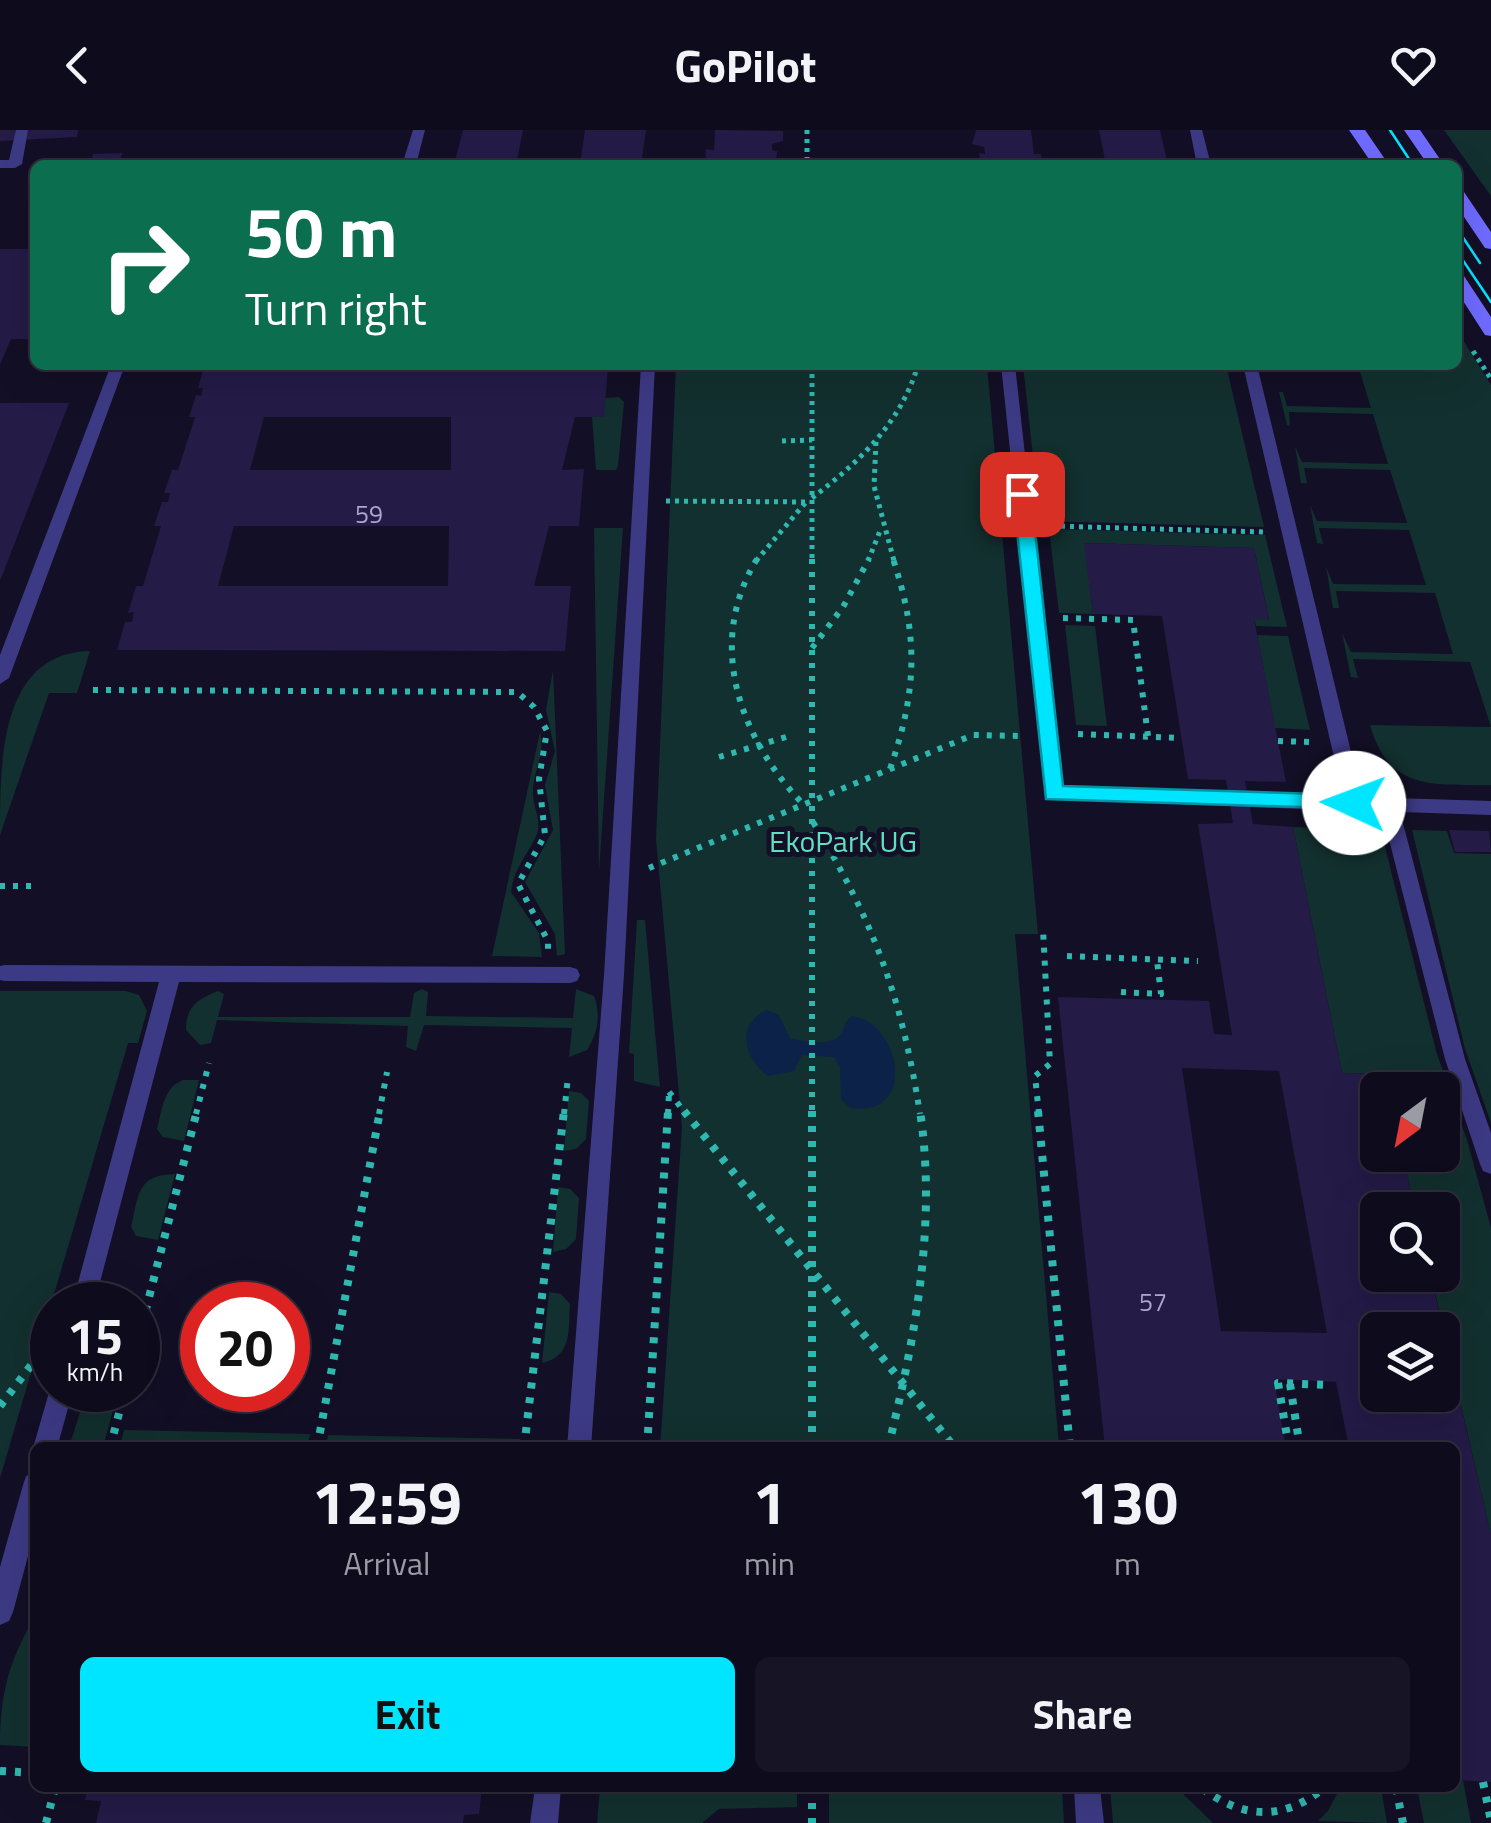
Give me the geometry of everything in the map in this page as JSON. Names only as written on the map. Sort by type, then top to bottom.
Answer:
[{"type":"street","points":[[1357,130],[1377,160]]},
{"type":"street","points":[[1412,130],[1433,160]]},
{"type":"street","points":[[1462,202],[1491,244]]},
{"type":"street","points":[[1462,288],[1491,331]]},
{"type":"lane","points":[[0,164],[15,164],[22,130]]},
{"type":"lane","points":[[410,160],[419,130]]},
{"type":"lane","points":[[1196,130],[1203,160]]},
{"type":"lane","points":[[0,678],[116,370]]},
{"type":"lane","points":[[578,1442],[614,975],[648,370]]},
{"type":"lane","points":[[1009,370],[1054,794],[1491,808]]},
{"type":"lane","points":[[1251,370],[1354,803]]},
{"type":"lane","points":[[1389,804],[1454,1059],[1491,1164]]},
{"type":"lane","points":[[5,973],[570,975]]},
{"type":"lane","points":[[89,1282],[171,974]]},
{"type":"lane","points":[[47,1442],[55,1412]]},
{"type":"lane","points":[[0,1612],[26,1552],[30,1522]]},
{"type":"lane","points":[[544,1823],[548,1792]]},
{"type":"lane","points":[[1088,1792],[1090,1823]]},
{"type":"path","points":[[807,130],[807,160]]},
{"type":"path","points":[[812,370],[808,803],[812,821],[812,1442]]},
{"type":"path","points":[[808,803],[755,746],[739,712],[732,676],[738,602],[746,580],[768,544],[876,442],[907,393],[916,370]]},
{"type":"path","points":[[782,441],[812,440]]},
{"type":"path","points":[[876,442],[871,470],[881,530],[908,608],[914,646],[911,703],[890,769]]},
{"type":"path","points":[[670,500],[810,501]]},
{"type":"path","points":[[1025,526],[1271,533]]},
{"type":"path","points":[[812,648],[846,608],[870,564],[881,530]]},
{"type":"path","points":[[1056,618],[1133,620],[1148,736]]},
{"type":"path","points":[[94,690],[516,692],[536,708],[548,732],[549,748],[539,782],[546,834],[518,884],[548,942],[548,975]]},
{"type":"path","points":[[659,864],[973,734],[1027,736]]},
{"type":"path","points":[[1071,734],[1181,738]]},
{"type":"path","points":[[719,757],[786,737]]},
{"type":"path","points":[[812,821],[838,860],[874,934],[900,1005],[915,1071],[923,1156],[926,1259],[906,1388],[890,1442]]},
{"type":"path","points":[[0,886],[32,886]]},
{"type":"path","points":[[1043,929],[1050,1064],[1035,1076],[1069,1442]]},
{"type":"path","points":[[1067,956],[1198,961]]},
{"type":"path","points":[[1121,992],[1161,994],[1157,960]]},
{"type":"path","points":[[153,1282],[208,1064]]},
{"type":"path","points":[[319,1442],[387,1072]]},
{"type":"path","points":[[525,1442],[568,1076]]},
{"type":"path","points":[[646,1442],[669,1092],[949,1442]]},
{"type":"path","points":[[0,1406],[30,1368]]},
{"type":"path","points":[[1288,1442],[1278,1383],[1327,1385]]},
{"type":"path","points":[[1290,1384],[1299,1442]]},
{"type":"path","points":[[112,1442],[119,1412]]},
{"type":"path","points":[[0,1771],[30,1773]]},
{"type":"path","points":[[1484,1782],[1491,1821]]},
{"type":"path","points":[[46,1823],[53,1792]]},
{"type":"path","points":[[812,1792],[812,1823]]},
{"type":"path","points":[[1207,1792],[1240,1816],[1261,1822],[1288,1818],[1310,1806],[1321,1792]]},
{"type":"path","points":[[1397,1792],[1404,1823]]},
{"type":"green space","points":[[1444,130],[1491,130],[1491,196]]},
{"type":"green space","points":[[1462,338],[1491,385],[1491,727],[1470,662],[1353,659],[1358,678],[1351,677],[1342,633],[1351,652],[1453,654],[1435,593],[1336,591],[1339,608],[1333,608],[1326,566],[1333,584],[1426,585],[1409,530],[1319,528],[1323,544],[1317,543],[1310,505],[1317,521],[1407,523],[1390,470],[1304,468],[1307,483],[1301,483],[1295,446],[1302,462],[1388,464],[1373,414],[1289,412],[1290,426],[1279,392],[1283,392],[1287,406],[1371,408],[1360,370],[1462,370]]},
{"type":"green space","name":"EkoPark UG","points":[[676,370],[987,370],[1038,934],[1015,934],[1059,1442],[660,1442],[682,1127],[656,839]]},
{"type":"green space","points":[[1024,370],[1227,370],[1264,527],[1040,521]]},
{"type":"green space","points":[[619,397],[624,402],[618,466],[616,470],[596,470],[592,417],[605,398]]},
{"type":"green space","points":[[594,528],[623,528],[599,871]]},
{"type":"green space","points":[[1049,529],[1265,535],[1287,627],[1256,626],[1254,619],[1269,619],[1254,548],[1085,543],[1093,614],[1059,613]]},
{"type":"green space","points":[[1065,625],[1095,626],[1107,726],[1076,725]]},
{"type":"green space","points":[[1257,635],[1288,636],[1310,730],[1275,728]]},
{"type":"green space","points":[[90,651],[77,693],[49,693],[0,835],[5,744],[22,690],[38,670],[60,656]]},
{"type":"green space","points":[[553,670],[565,954],[557,956],[555,934],[525,882],[553,830],[545,785],[555,751],[546,710]]},
{"type":"green space","points":[[1370,725],[1491,727],[1491,785],[1450,785],[1416,780],[1401,773],[1378,747]]},
{"type":"green space","points":[[540,732],[533,794],[538,829],[515,875],[511,892],[539,933],[542,957],[492,956]]},
{"type":"green space","points":[[1293,827],[1379,830],[1443,1072],[1342,1073]]},
{"type":"green space","points":[[1412,830],[1447,831],[1454,853],[1491,854],[1491,1123],[1465,1049]]},
{"type":"green space","points":[[637,920],[645,920],[660,1087],[634,1081],[634,1054],[629,1053]]},
{"type":"green space","points":[[422,989],[428,992],[426,1016],[573,1018],[576,989],[594,996],[596,1030],[587,1050],[569,1057],[572,1028],[424,1025],[416,1051],[406,1047],[408,1026],[217,1020],[211,1043],[200,1045],[186,1030],[194,1005],[218,991],[224,994],[218,1017],[410,1017],[414,993]]},
{"type":"green space","points":[[0,991],[126,991],[139,995],[147,1011],[138,1043],[128,1043],[58,1282],[30,1282],[30,1376],[0,1478]]},
{"type":"green space","points":[[183,1080],[199,1080],[184,1141],[163,1137],[157,1129],[167,1094]]},
{"type":"green space","points":[[569,1091],[581,1093],[589,1101],[586,1139],[576,1149],[564,1151]]},
{"type":"green space","points":[[1460,1120],[1491,1228],[1491,1535],[1460,1401],[1460,1312],[1440,1312],[1435,1292],[1460,1292],[1460,1192],[1411,1192],[1407,1172],[1460,1172]]},
{"type":"green space","points":[[175,1174],[158,1240],[136,1236],[131,1227],[141,1189],[153,1178]]},
{"type":"green space","points":[[558,1187],[570,1189],[579,1198],[576,1239],[566,1249],[553,1252]]},
{"type":"green space","points":[[549,1292],[561,1294],[570,1304],[568,1332],[559,1354],[542,1363]]},
{"type":"green space","points":[[80,1412],[113,1412],[104,1442],[71,1442]]},
{"type":"green space","points":[[124,1430],[310,1434],[308,1442],[121,1442]]},
{"type":"green space","points":[[328,1435],[520,1439],[520,1442],[327,1442]]},
{"type":"green space","points":[[30,1626],[30,1747],[0,1745],[7,1681]]},
{"type":"green space","points":[[1463,1780],[1471,1823],[1424,1823],[1418,1792],[1460,1792]]},
{"type":"green space","points":[[600,1792],[797,1792],[797,1807],[719,1809],[702,1823],[597,1823]]},
{"type":"green space","points":[[829,1792],[1062,1792],[1064,1823],[829,1823]]},
{"type":"green space","points":[[1110,1792],[1181,1792],[1213,1823],[1113,1823]]},
{"type":"green space","points":[[1338,1792],[1382,1792],[1387,1823],[1318,1821]]},
{"type":"water","points":[[767,1010],[779,1015],[790,1038],[808,1042],[835,1039],[852,1016],[869,1022],[882,1034],[895,1068],[894,1085],[886,1099],[872,1107],[851,1108],[841,1100],[840,1067],[834,1057],[802,1055],[794,1071],[768,1076],[753,1060],[746,1042],[750,1024]]},
{"type":"building","points":[[0,130],[78,130],[77,137],[0,141]]},
{"type":"building","points":[[463,130],[523,130],[517,160],[455,160]]},
{"type":"building","points":[[585,130],[646,130],[642,160],[581,160]]},
{"type":"building","points":[[715,130],[783,131],[783,141],[772,144],[776,160],[705,160],[706,149],[714,150]]},
{"type":"building","points":[[976,130],[1031,130],[1034,154],[1041,154],[1042,160],[980,160],[979,153],[985,154],[984,147],[972,144]]},
{"type":"building","points":[[1099,130],[1160,130],[1167,160],[1105,160]]},
{"type":"building","points":[[122,153],[120,160],[91,160],[93,154]]},
{"type":"building","points":[[0,249],[30,249],[30,339],[11,339],[0,365]]},
{"type":"building","points":[[203,370],[608,370],[604,417],[575,417],[562,470],[584,469],[579,526],[549,526],[534,586],[571,586],[565,651],[117,650],[125,622],[132,622],[134,612],[128,613],[136,586],[143,586],[161,526],[154,526],[162,502],[168,502],[170,493],[164,493],[172,470],[178,470],[195,417],[189,417],[196,395],[201,396],[203,388],[198,388]],"holes":[[[264,417],[451,417],[451,470],[250,470]],[[234,526],[449,526],[448,586],[218,586]]]},
{"type":"building","points":[[0,403],[69,403],[0,581]]},
{"type":"building","points":[[1084,543],[1254,548],[1269,620],[1254,619],[1286,782],[1245,781],[1253,824],[1293,827],[1342,1073],[1360,1073],[1360,1172],[1407,1172],[1411,1192],[1360,1192],[1360,1292],[1435,1292],[1439,1312],[1360,1312],[1360,1412],[1460,1412],[1460,1402],[1491,1535],[1491,1782],[1460,1780],[1460,1442],[1348,1442],[1336,1382],[1274,1379],[1285,1442],[1104,1442],[1058,997],[1209,1001],[1214,1034],[1232,1035],[1198,824],[1233,823],[1226,780],[1188,779],[1162,616],[1093,614]],"holes":[[[1182,1068],[1279,1071],[1327,1333],[1221,1331]]]},
{"type":"building","points":[[1449,830],[1489,831],[1491,852],[1455,852]]},
{"type":"building","points":[[87,1792],[482,1792],[479,1814],[464,1815],[463,1823],[96,1823],[101,1801],[85,1800]]},
{"type":"tram line","points":[[1390,130],[1410,160]]},
{"type":"tram line","points":[[1462,236],[1480,263]]},
{"type":"tram line","points":[[1462,259],[1491,302]]},
{"type":"route","points":[[1022,494],[1054,794],[1354,803]]}]
